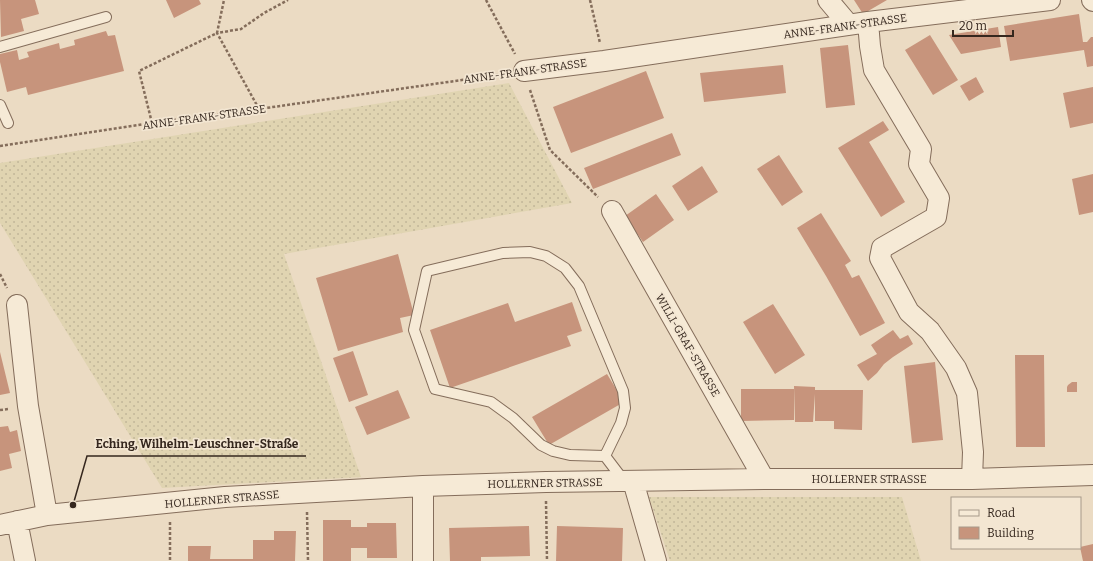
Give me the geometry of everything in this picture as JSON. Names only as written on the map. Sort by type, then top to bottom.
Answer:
[{"type":"street","points":[[828,0],[849,25]]},
{"type":"street","name":"ANNE-FRANK-STRASSE","points":[[524,71],[604,61],[868,22],[1050,0]]},
{"type":"street","points":[[868,22],[874,70],[921,149],[919,164],[939,198],[936,217],[882,248],[880,258],[909,312],[930,331],[956,368],[967,393],[973,452],[972,479]]},
{"type":"street","name":"WILLI-GRAF-STRASSE","points":[[612,210],[764,480]]},
{"type":"street","points":[[17,305],[28,406],[48,515]]},
{"type":"street","name":"HOLLERNER STRASSE","points":[[8,523],[48,515],[225,497],[423,486],[546,482],[972,479],[1093,475]]},
{"type":"street","points":[[629,482],[656,561]]},
{"type":"street","points":[[423,486],[423,561]]},
{"type":"street","points":[[8,523],[25,561]]},
{"type":"lane","points":[[0,47],[106,17]]},
{"type":"lane","points":[[0,105],[8,123]]},
{"type":"lane","points":[[605,456],[621,423],[625,408],[623,391],[579,286],[565,268],[546,256],[530,252],[503,253],[428,271],[414,330],[435,389],[490,402],[513,418],[541,444],[553,451],[570,455],[605,456],[629,482]]},
{"type":"path","points":[[224,0],[217,33],[259,109]]},
{"type":"path","points":[[152,124],[139,71],[217,33],[241,29],[264,12],[288,0]]},
{"type":"path","points":[[486,0],[524,71],[550,150],[612,210]]},
{"type":"path","points":[[590,0],[604,61]]},
{"type":"path","name":"ANNE-FRANK-STRASSE","points":[[0,146],[524,71]]},
{"type":"path","points":[[546,482],[547,561]]},
{"type":"path","points":[[307,492],[308,561]]},
{"type":"path","points":[[169,503],[170,561]]},
{"type":"shaded area","points":[[509,83],[572,203],[284,254],[361,477],[162,488],[0,223],[0,163]]},
{"type":"shaded area","points":[[649,497],[902,497],[921,561],[670,561]]},
{"type":"building","points":[[0,0],[35,0],[39,14],[21,19],[24,31],[1,37]]},
{"type":"building","points":[[166,0],[199,0],[201,4],[174,18]]},
{"type":"building","points":[[854,0],[887,0],[863,14]]},
{"type":"building","points":[[1079,14],[1083,42],[1087,42],[1091,37],[1093,37],[1093,66],[1087,67],[1084,50],[1010,61],[1004,26]]},
{"type":"building","points":[[998,27],[1001,47],[961,54],[949,35]]},
{"type":"building","points":[[106,31],[108,36],[115,35],[124,71],[28,95],[26,87],[7,92],[0,62],[0,54],[17,50],[19,60],[29,57],[27,52],[59,43],[60,49],[75,45],[74,40]]},
{"type":"building","points":[[930,35],[958,80],[933,95],[905,50]]},
{"type":"building","points":[[848,45],[855,105],[826,108],[820,48]]},
{"type":"building","points":[[783,65],[786,93],[704,102],[700,73]]},
{"type":"building","points":[[646,71],[664,118],[571,153],[553,107]]},
{"type":"building","points":[[976,77],[984,92],[969,101],[960,86]]},
{"type":"building","points":[[1093,87],[1093,123],[1070,128],[1063,93]]},
{"type":"building","points":[[883,121],[889,130],[869,142],[905,202],[881,217],[838,148]]},
{"type":"building","points":[[672,133],[681,155],[593,189],[584,168]]},
{"type":"building","points":[[779,155],[803,192],[782,206],[757,169]]},
{"type":"building","points":[[702,166],[718,192],[688,211],[672,186]]},
{"type":"building","points":[[1093,174],[1093,212],[1079,215],[1072,179]]},
{"type":"building","points":[[656,194],[674,220],[643,242],[625,216]]},
{"type":"building","points":[[821,213],[851,261],[845,265],[852,278],[859,275],[885,323],[860,336],[797,228]]},
{"type":"building","points":[[398,254],[414,315],[400,318],[403,332],[338,351],[316,278]]},
{"type":"building","points":[[572,302],[582,331],[567,336],[571,346],[450,388],[430,330],[508,303],[515,322]]},
{"type":"building","points":[[773,304],[805,355],[775,374],[743,322]]},
{"type":"building","points":[[893,330],[900,339],[908,335],[913,344],[884,364],[868,381],[857,365],[877,354],[871,345]]},
{"type":"building","points":[[353,351],[368,395],[349,402],[333,358]]},
{"type":"building","points":[[0,352],[10,393],[0,395]]},
{"type":"building","points":[[1015,355],[1044,355],[1045,447],[1016,447]]},
{"type":"building","points":[[935,362],[943,440],[912,443],[904,366]]},
{"type":"building","points":[[607,374],[624,402],[549,445],[532,417]]},
{"type":"building","points":[[1072,382],[1077,382],[1077,392],[1067,392],[1068,385]]},
{"type":"building","points":[[794,386],[815,387],[815,390],[863,390],[862,430],[834,429],[834,421],[815,421],[815,394],[813,422],[795,422]]},
{"type":"building","points":[[741,389],[794,389],[794,420],[741,421]]},
{"type":"building","points":[[398,390],[410,418],[367,435],[355,407]]},
{"type":"building","points":[[8,426],[10,432],[17,430],[21,451],[9,454],[12,468],[0,471],[0,427]]},
{"type":"building","points":[[323,520],[351,520],[351,527],[367,527],[367,523],[396,523],[397,558],[367,558],[367,548],[351,548],[351,561],[323,561]]},
{"type":"building","points":[[529,526],[530,556],[481,557],[481,561],[450,561],[449,528]]},
{"type":"building","points":[[557,526],[623,528],[622,561],[556,561]]},
{"type":"building","points":[[274,531],[296,531],[295,561],[188,561],[188,546],[211,546],[210,559],[253,559],[253,540],[274,540]]},
{"type":"building","points":[[1093,544],[1093,561],[1083,561],[1081,547]]},
{"type":"place","name":"Eching, Wilhelm-Leuschner-Straße","points":[[73,505]]}]
